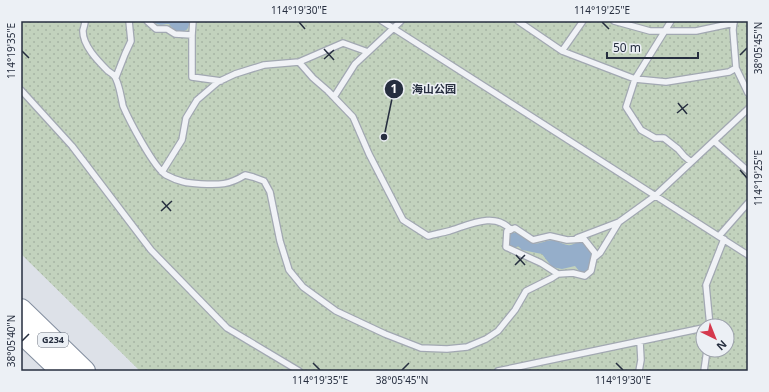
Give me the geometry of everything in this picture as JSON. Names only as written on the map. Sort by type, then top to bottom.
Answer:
[{"type":"highway","name":"G234","points":[[21,309],[85,371]]},
{"type":"highway","name":"G234","points":[[21,332],[61,371]]},
{"type":"lane","points":[[85,21],[83,31],[86,42],[94,56],[116,77],[123,105],[130,122],[158,168],[165,174],[180,182],[215,185],[225,184],[245,175],[264,181],[270,192],[280,241],[289,270],[303,287],[336,311],[385,334],[421,348],[447,349],[467,347],[486,339],[498,331],[515,310],[526,291],[558,274],[573,273],[585,276],[591,271],[595,253],[584,239],[567,240],[550,236],[533,240],[515,228],[508,231],[506,247],[541,262],[558,274]]},
{"type":"lane","points":[[116,77],[124,54],[131,41],[129,21]]},
{"type":"lane","points":[[147,21],[156,29],[167,29],[175,34],[192,35]]},
{"type":"lane","points":[[193,21],[192,77],[221,81]]},
{"type":"lane","points":[[382,21],[748,255]]},
{"type":"lane","points":[[334,97],[355,64],[401,21]]},
{"type":"lane","points":[[518,21],[562,51],[635,79],[666,82],[729,72],[736,68]]},
{"type":"lane","points":[[562,51],[583,21]]},
{"type":"lane","points":[[614,21],[650,31],[696,31],[734,22],[733,30],[736,68],[748,93]]},
{"type":"lane","points":[[671,21],[635,79],[626,107],[641,130],[655,138],[664,138],[691,162]]},
{"type":"lane","points":[[162,172],[182,140],[186,118],[197,100],[218,82],[235,74],[264,65],[300,62],[343,43],[368,52]]},
{"type":"lane","points":[[300,62],[313,78],[328,91],[352,117],[403,220],[428,236],[471,223],[490,220],[506,224],[511,230]]},
{"type":"lane","points":[[21,90],[72,146],[151,250],[228,328],[299,371]]},
{"type":"lane","points":[[573,240],[619,222],[656,196],[748,109]]},
{"type":"lane","points":[[714,141],[748,171]]},
{"type":"lane","points":[[709,318],[706,285],[721,238],[748,203]]},
{"type":"lane","points":[[594,258],[600,253],[619,222]]},
{"type":"lane","points":[[498,371],[695,330]]},
{"type":"lane","points":[[639,371],[641,360],[640,342]]},
{"type":"lane","points":[[704,371],[706,358]]},
{"type":"green space","points":[[21,21],[748,21],[748,371],[140,371],[21,254]]},
{"type":"water","points":[[153,21],[189,21],[189,27],[182,32],[176,32],[169,24],[159,25]]},
{"type":"water","points":[[512,233],[522,234],[534,243],[553,240],[566,245],[571,245],[580,240],[592,254],[589,270],[585,273],[580,272],[575,266],[562,269],[552,267],[542,254],[522,250],[518,246],[515,248],[509,245],[509,237]]},
{"type":"place","name":"海山公园","points":[[384,137]]}]
